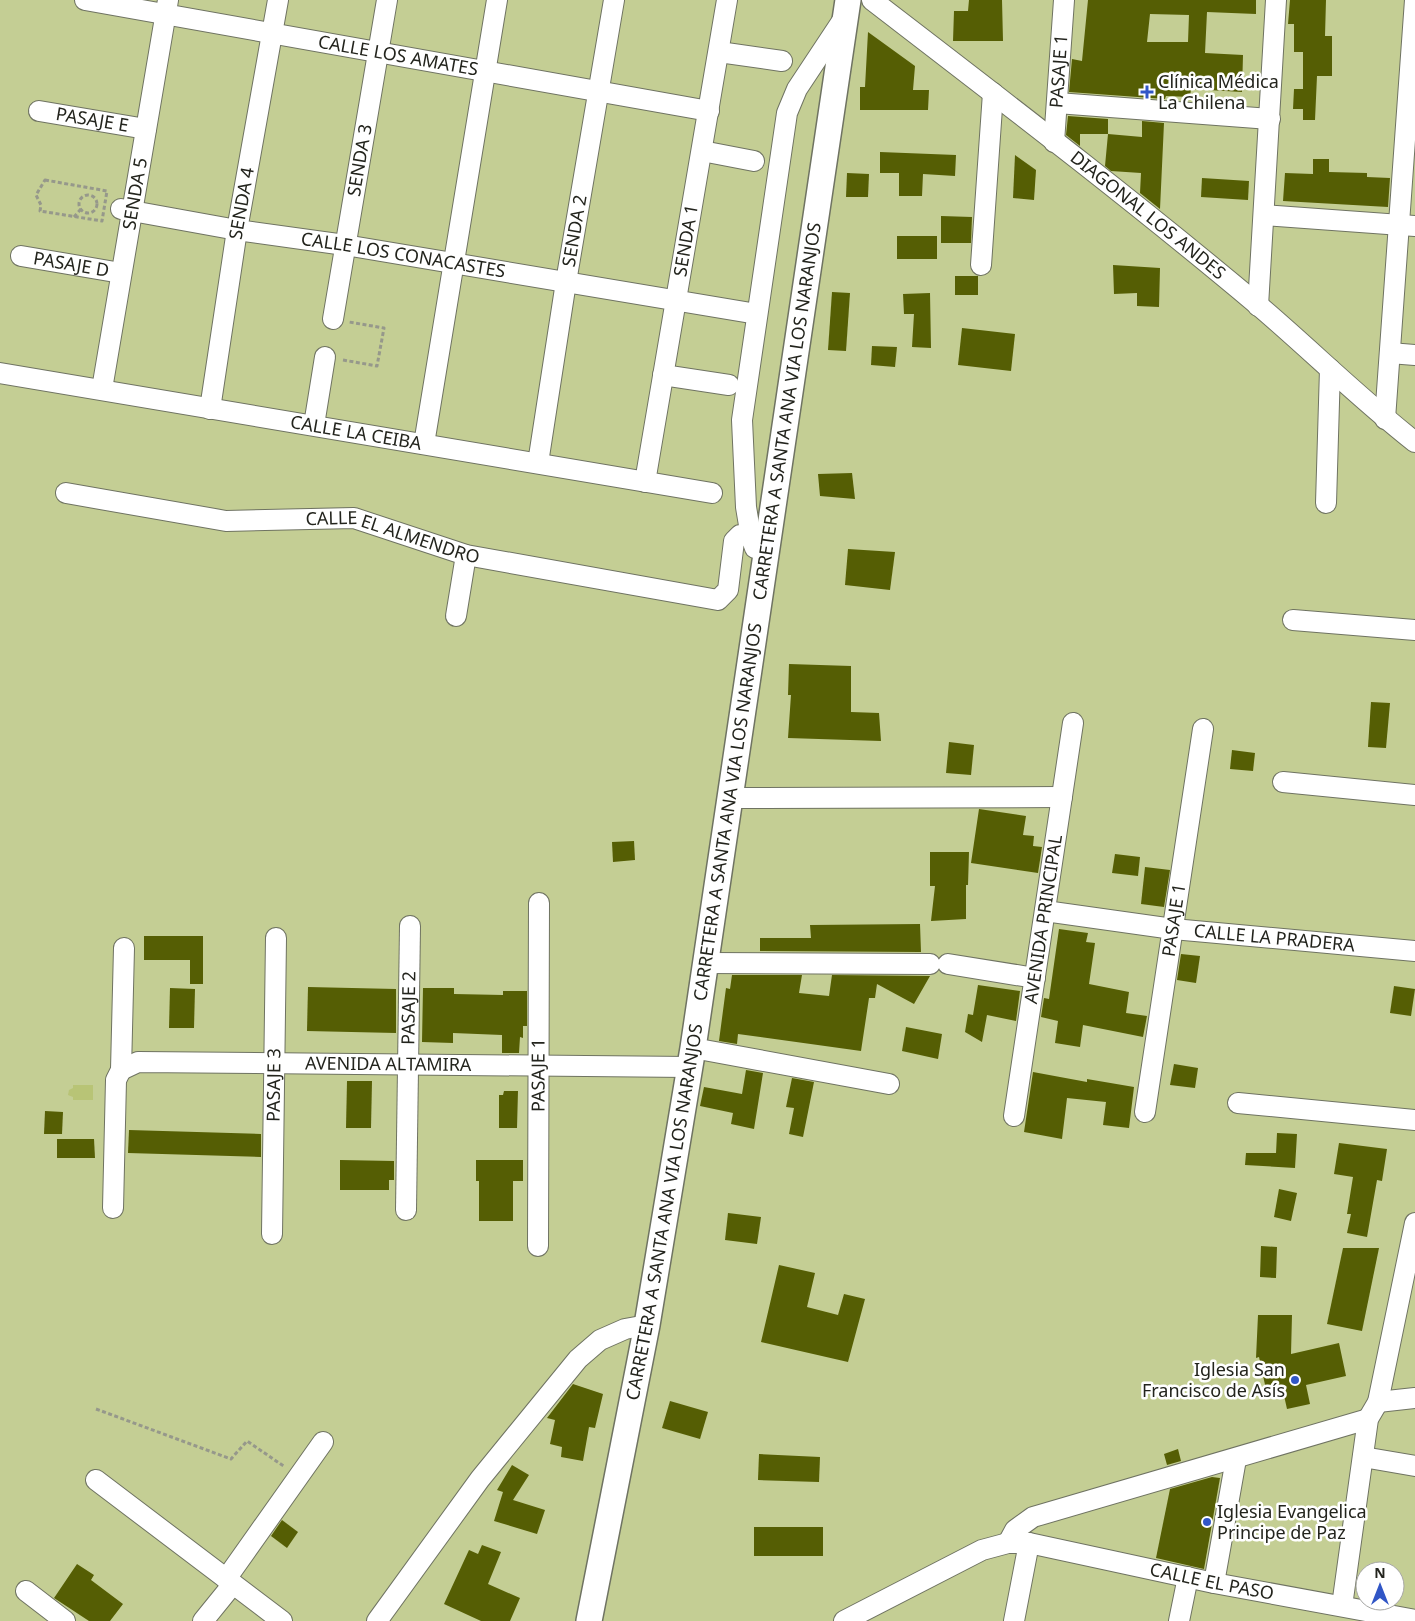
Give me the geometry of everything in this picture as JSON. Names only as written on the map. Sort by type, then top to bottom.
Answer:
[{"type":"main road","name":"CARRETERA A SANTA ANA VIA LOS NARANJOS","points":[[589,1621],[647,1325],[691,1058],[847,8]]},
{"type":"street","name":"CALLE LOS AMATES","points":[[85,0],[167,7],[273,33],[485,73],[709,111]]},
{"type":"street","name":"SENDA 4","points":[[210,408],[237,230],[278,0]]},
{"type":"street","name":"SENDA 3","points":[[333,319],[387,0]]},
{"type":"street","points":[[424,444],[497,0]]},
{"type":"street","name":"SENDA 2","points":[[538,463],[566,282],[614,0]]},
{"type":"street","name":"SENDA 1","points":[[645,482],[728,0]]},
{"type":"street","name":"DIAGONAL LOS ANDES","points":[[872,0],[1054,142],[1258,306],[1385,419],[1415,442]]},
{"type":"street","name":"PASAJE 1","points":[[1054,142],[1064,0]]},
{"type":"street","points":[[1258,306],[1276,0]]},
{"type":"street","points":[[1385,419],[1390,353],[1408,225],[1415,0]]},
{"type":"street","name":"SENDA 5","points":[[102,389],[121,273],[127,210],[146,129],[167,7]]},
{"type":"street","points":[[764,567],[751,537],[746,507],[742,420],[757,314],[787,113],[797,89],[847,8]]},
{"type":"street","points":[[719,52],[782,61]]},
{"type":"street","points":[[981,266],[992,93]]},
{"type":"street","points":[[1057,103],[1270,119]]},
{"type":"street","name":"PASAJE E","points":[[39,111],[146,129]]},
{"type":"street","points":[[702,151],[754,161]]},
{"type":"street","name":"CALLE LOS CONACASTES","points":[[127,210],[237,230],[345,245],[757,314]]},
{"type":"street","points":[[1264,215],[1408,225]]},
{"type":"street","name":"PASAJE D","points":[[21,256],[121,273]]},
{"type":"street","points":[[1390,353],[1415,355]]},
{"type":"street","points":[[314,425],[325,357]]},
{"type":"street","points":[[1326,503],[1330,369]]},
{"type":"street","name":"CALLE LA CEIBA","points":[[0,373],[712,493]]},
{"type":"street","points":[[663,374],[729,385]]},
{"type":"street","name":"CALLE EL ALMENDRO","points":[[66,493],[226,521],[354,518],[466,555],[718,600],[728,590],[734,541],[740,535],[751,537]]},
{"type":"street","points":[[456,616],[466,555]]},
{"type":"street","points":[[1293,620],[1415,630]]},
{"type":"street","name":"AVENIDA PRINCIPAL","points":[[1014,1116],[1073,723]]},
{"type":"street","name":"PASAJE 1","points":[[1145,1112],[1203,729]]},
{"type":"street","points":[[1283,782],[1415,794]]},
{"type":"street","points":[[729,798],[1062,797]]},
{"type":"street","name":"PASAJE 1","points":[[538,1246],[539,903]]},
{"type":"street","name":"CALLE LA PRADERA","points":[[1045,911],[1173,929],[1415,951]]},
{"type":"street","name":"PASAJE 2","points":[[406,1210],[410,926]]},
{"type":"street","name":"PASAJE 3","points":[[272,1234],[276,938]]},
{"type":"street","points":[[113,1208],[116,1080],[121,1070],[124,948]]},
{"type":"street","points":[[705,963],[939,964],[1035,978]]},
{"type":"street","name":"AVENIDA ALTAMIRA","points":[[121,1070],[138,1062],[408,1066],[657,1066],[691,1058],[889,1084]]},
{"type":"street","points":[[1238,1103],[1415,1120]]},
{"type":"street","points":[[1342,1606],[1363,1457],[1413,1246],[1415,1223]]},
{"type":"street","points":[[376,1621],[480,1479],[578,1359],[600,1340],[626,1329],[647,1325]]},
{"type":"street","points":[[844,1621],[982,1550],[1008,1542],[1015,1530],[1033,1517],[1236,1460],[1415,1398]]},
{"type":"street","points":[[203,1621],[323,1442]]},
{"type":"street","points":[[1363,1457],[1415,1466]]},
{"type":"street","points":[[1214,1583],[1236,1460]]},
{"type":"street","points":[[96,1480],[282,1621]]},
{"type":"street","name":"CALLE EL PASO","points":[[1008,1542],[1029,1543],[1214,1583],[1342,1606],[1390,1618],[1415,1620]]},
{"type":"street","points":[[1014,1621],[1029,1543]]},
{"type":"street","points":[[1179,1621],[1188,1577]]},
{"type":"street","points":[[26,1591],[65,1621]]},
{"type":"path","points":[[45,180],[107,191],[102,221],[74,217],[40,211],[37,192],[44,185],[45,180]]},
{"type":"path","points":[[89,195],[90,188]]},
{"type":"path","points":[[82,209],[81,199],[89,195]]},
{"type":"path","points":[[82,209],[89,212],[96,208],[97,200],[89,195]]},
{"type":"path","points":[[74,217],[82,209]]},
{"type":"path","points":[[325,357],[378,366],[384,328],[333,319]]},
{"type":"path","points":[[96,1410],[231,1459],[247,1441],[300,1477]]},
{"type":"shaded area","points":[[0,0],[1415,0],[1415,1621],[0,1621]]},
{"type":"shaded area","points":[[73,1085],[93,1085],[93,1100],[73,1100],[73,1097],[68,1095]]},
{"type":"building","points":[[969,0],[1002,0],[1003,41],[953,41],[954,11],[968,11]]},
{"type":"building","points":[[1088,0],[1256,0],[1256,14],[1207,12],[1205,53],[1243,55],[1242,92],[1191,89],[1190,97],[1166,96],[1165,99],[1069,92],[1072,59],[1082,61]],"holes":[[[1150,14],[1189,15],[1188,42],[1147,42]]]},
{"type":"building","points":[[1290,0],[1326,0],[1325,36],[1332,36],[1332,76],[1317,76],[1315,120],[1303,120],[1303,109],[1293,109],[1294,89],[1303,89],[1303,52],[1294,52],[1294,24],[1288,24]]},
{"type":"building","points":[[868,32],[915,66],[913,90],[929,90],[928,110],[860,110],[860,87],[865,87]]},
{"type":"building","points":[[1068,116],[1108,119],[1108,134],[1080,134],[1080,146],[1066,135]]},
{"type":"building","points":[[1142,121],[1164,123],[1160,209],[1140,193],[1141,173],[1111,171],[1105,166],[1108,134],[1142,137]]},
{"type":"building","points":[[880,152],[956,155],[955,176],[923,174],[922,196],[899,196],[899,173],[880,173]]},
{"type":"building","points":[[1015,155],[1036,170],[1034,200],[1013,198]]},
{"type":"building","points":[[1313,159],[1329,159],[1329,172],[1367,173],[1367,177],[1390,178],[1388,207],[1283,201],[1285,173],[1313,174]]},
{"type":"building","points":[[847,173],[869,174],[868,197],[846,197]]},
{"type":"building","points":[[1202,178],[1249,181],[1248,200],[1201,197]]},
{"type":"building","points":[[941,216],[972,217],[971,243],[941,243]]},
{"type":"building","points":[[897,236],[937,236],[937,259],[897,259]]},
{"type":"building","points":[[1113,265],[1160,268],[1159,307],[1137,306],[1137,293],[1114,294]]},
{"type":"building","points":[[955,276],[978,276],[978,295],[955,295]]},
{"type":"building","points":[[832,292],[850,293],[846,351],[828,350]]},
{"type":"building","points":[[930,293],[931,348],[912,347],[914,314],[904,314],[903,294]]},
{"type":"building","points":[[962,328],[1015,334],[1011,371],[958,365]]},
{"type":"building","points":[[872,346],[897,347],[895,367],[871,365]]},
{"type":"building","points":[[852,473],[855,499],[820,496],[818,474]]},
{"type":"building","points":[[848,549],[895,552],[890,590],[845,585]]},
{"type":"building","points":[[789,664],[851,666],[851,712],[879,713],[881,741],[788,738],[791,695],[788,695]]},
{"type":"building","points":[[1371,702],[1390,703],[1386,748],[1368,747]]},
{"type":"building","points":[[949,742],[974,745],[971,775],[946,773]]},
{"type":"building","points":[[1232,750],[1255,753],[1253,771],[1230,769]]},
{"type":"building","points":[[979,809],[1026,816],[1023,835],[1034,836],[1033,846],[1042,847],[1038,873],[971,863]]},
{"type":"building","points":[[634,841],[635,860],[613,862],[612,842]]},
{"type":"building","points":[[930,852],[969,852],[968,885],[966,885],[966,919],[931,921],[935,886],[930,886]]},
{"type":"building","points":[[1115,854],[1140,857],[1138,876],[1112,873]]},
{"type":"building","points":[[1145,867],[1170,870],[1164,907],[1141,904]]},
{"type":"building","points":[[920,924],[921,952],[760,951],[760,938],[811,938],[810,925]]},
{"type":"building","points":[[1059,929],[1088,933],[1086,942],[1095,943],[1089,984],[1129,992],[1126,1013],[1147,1016],[1143,1037],[1083,1025],[1080,1047],[1055,1043],[1058,1021],[1041,1017],[1044,998],[1049,999]]},
{"type":"building","points":[[144,936],[203,936],[203,984],[190,984],[190,960],[144,960]]},
{"type":"building","points":[[1181,954],[1200,956],[1196,983],[1177,980]]},
{"type":"building","points":[[732,975],[802,975],[799,993],[829,996],[832,975],[930,976],[914,1004],[877,984],[875,998],[869,998],[861,1051],[738,1034],[737,1044],[719,1041],[726,988],[730,989]]},
{"type":"building","points":[[978,985],[1020,991],[1016,1021],[987,1015],[982,1042],[965,1032],[968,1014],[973,1015]]},
{"type":"building","points":[[1394,986],[1415,989],[1411,1016],[1390,1013]]},
{"type":"building","points":[[308,987],[396,989],[396,1033],[307,1031]]},
{"type":"building","points":[[170,988],[195,989],[194,1028],[169,1028]]},
{"type":"building","points":[[423,988],[454,988],[454,994],[503,995],[503,991],[527,991],[527,1026],[523,1026],[523,1038],[520,1037],[519,1053],[502,1053],[502,1035],[453,1033],[453,1043],[422,1042]]},
{"type":"building","points":[[906,1027],[942,1034],[938,1059],[902,1051]]},
{"type":"building","points":[[1174,1064],[1198,1068],[1195,1088],[1170,1085]]},
{"type":"building","points":[[746,1070],[763,1073],[754,1129],[731,1124],[733,1113],[700,1106],[704,1087],[742,1094]]},
{"type":"building","points":[[1033,1072],[1087,1082],[1087,1079],[1134,1087],[1129,1128],[1103,1125],[1106,1102],[1067,1098],[1062,1139],[1024,1132]]},
{"type":"building","points":[[792,1078],[814,1082],[803,1137],[789,1134],[794,1108],[786,1107]]},
{"type":"building","points":[[347,1081],[372,1081],[371,1128],[346,1128]]},
{"type":"building","points":[[504,1091],[518,1091],[517,1128],[499,1128],[499,1095],[503,1095]]},
{"type":"building","points":[[45,1111],[63,1112],[62,1134],[44,1134]]},
{"type":"building","points":[[129,1130],[261,1134],[261,1157],[128,1153]]},
{"type":"building","points":[[1277,1133],[1297,1134],[1295,1168],[1245,1165],[1246,1153],[1276,1153]]},
{"type":"building","points":[[57,1139],[94,1139],[95,1158],[57,1158]]},
{"type":"building","points":[[1339,1143],[1387,1149],[1382,1181],[1377,1180],[1367,1237],[1347,1233],[1351,1214],[1347,1214],[1353,1177],[1334,1174]]},
{"type":"building","points":[[340,1160],[394,1161],[394,1180],[389,1180],[389,1190],[340,1190]]},
{"type":"building","points":[[476,1160],[523,1160],[523,1181],[513,1181],[513,1221],[479,1221],[479,1181],[476,1181]]},
{"type":"building","points":[[1279,1189],[1297,1193],[1291,1221],[1274,1217]]},
{"type":"building","points":[[728,1213],[761,1217],[757,1244],[725,1240]]},
{"type":"building","points":[[1261,1246],[1277,1247],[1276,1278],[1260,1277]]},
{"type":"building","points":[[1343,1248],[1379,1248],[1362,1331],[1327,1324]]},
{"type":"building","points":[[779,1265],[815,1273],[807,1307],[838,1315],[844,1294],[865,1299],[848,1362],[761,1342]]},
{"type":"building","name":"Iglesia San Francisco de Asís","points":[[1258,1315],[1292,1315],[1291,1354],[1339,1343],[1346,1376],[1306,1385],[1310,1404],[1287,1409],[1283,1391],[1267,1394],[1259,1357],[1256,1358]]},
{"type":"building","points":[[573,1384],[603,1394],[595,1428],[589,1427],[583,1461],[561,1457],[562,1447],[550,1444],[555,1420],[547,1418]]},
{"type":"building","points":[[670,1401],[708,1412],[700,1439],[662,1428]]},
{"type":"building","points":[[1178,1449],[1181,1461],[1167,1465],[1164,1454]]},
{"type":"building","points":[[759,1454],[820,1457],[819,1482],[758,1480]]},
{"type":"building","points":[[512,1465],[529,1475],[513,1500],[545,1510],[537,1534],[494,1521],[503,1492],[497,1490]]},
{"type":"building","points":[[1212,1477],[1220,1478],[1204,1569],[1156,1558],[1170,1489]]},
{"type":"building","points":[[282,1520],[298,1532],[287,1548],[271,1536]]},
{"type":"building","points":[[754,1527],[823,1527],[823,1556],[754,1556]]},
{"type":"building","points":[[482,1545],[501,1552],[488,1584],[520,1598],[510,1621],[481,1621],[444,1604],[469,1550],[478,1554]]},
{"type":"building","points":[[77,1564],[94,1575],[91,1580],[123,1604],[110,1621],[89,1621],[54,1598]]},
{"type":"place","name":"Clínica Médica La Chilena","points":[[1147,92]]},
{"type":"place","name":"Iglesia San Francisco de Asís","points":[[1295,1380]]},
{"type":"place","name":"Iglesia Evangelica Principe de Paz","points":[[1207,1522]]}]
